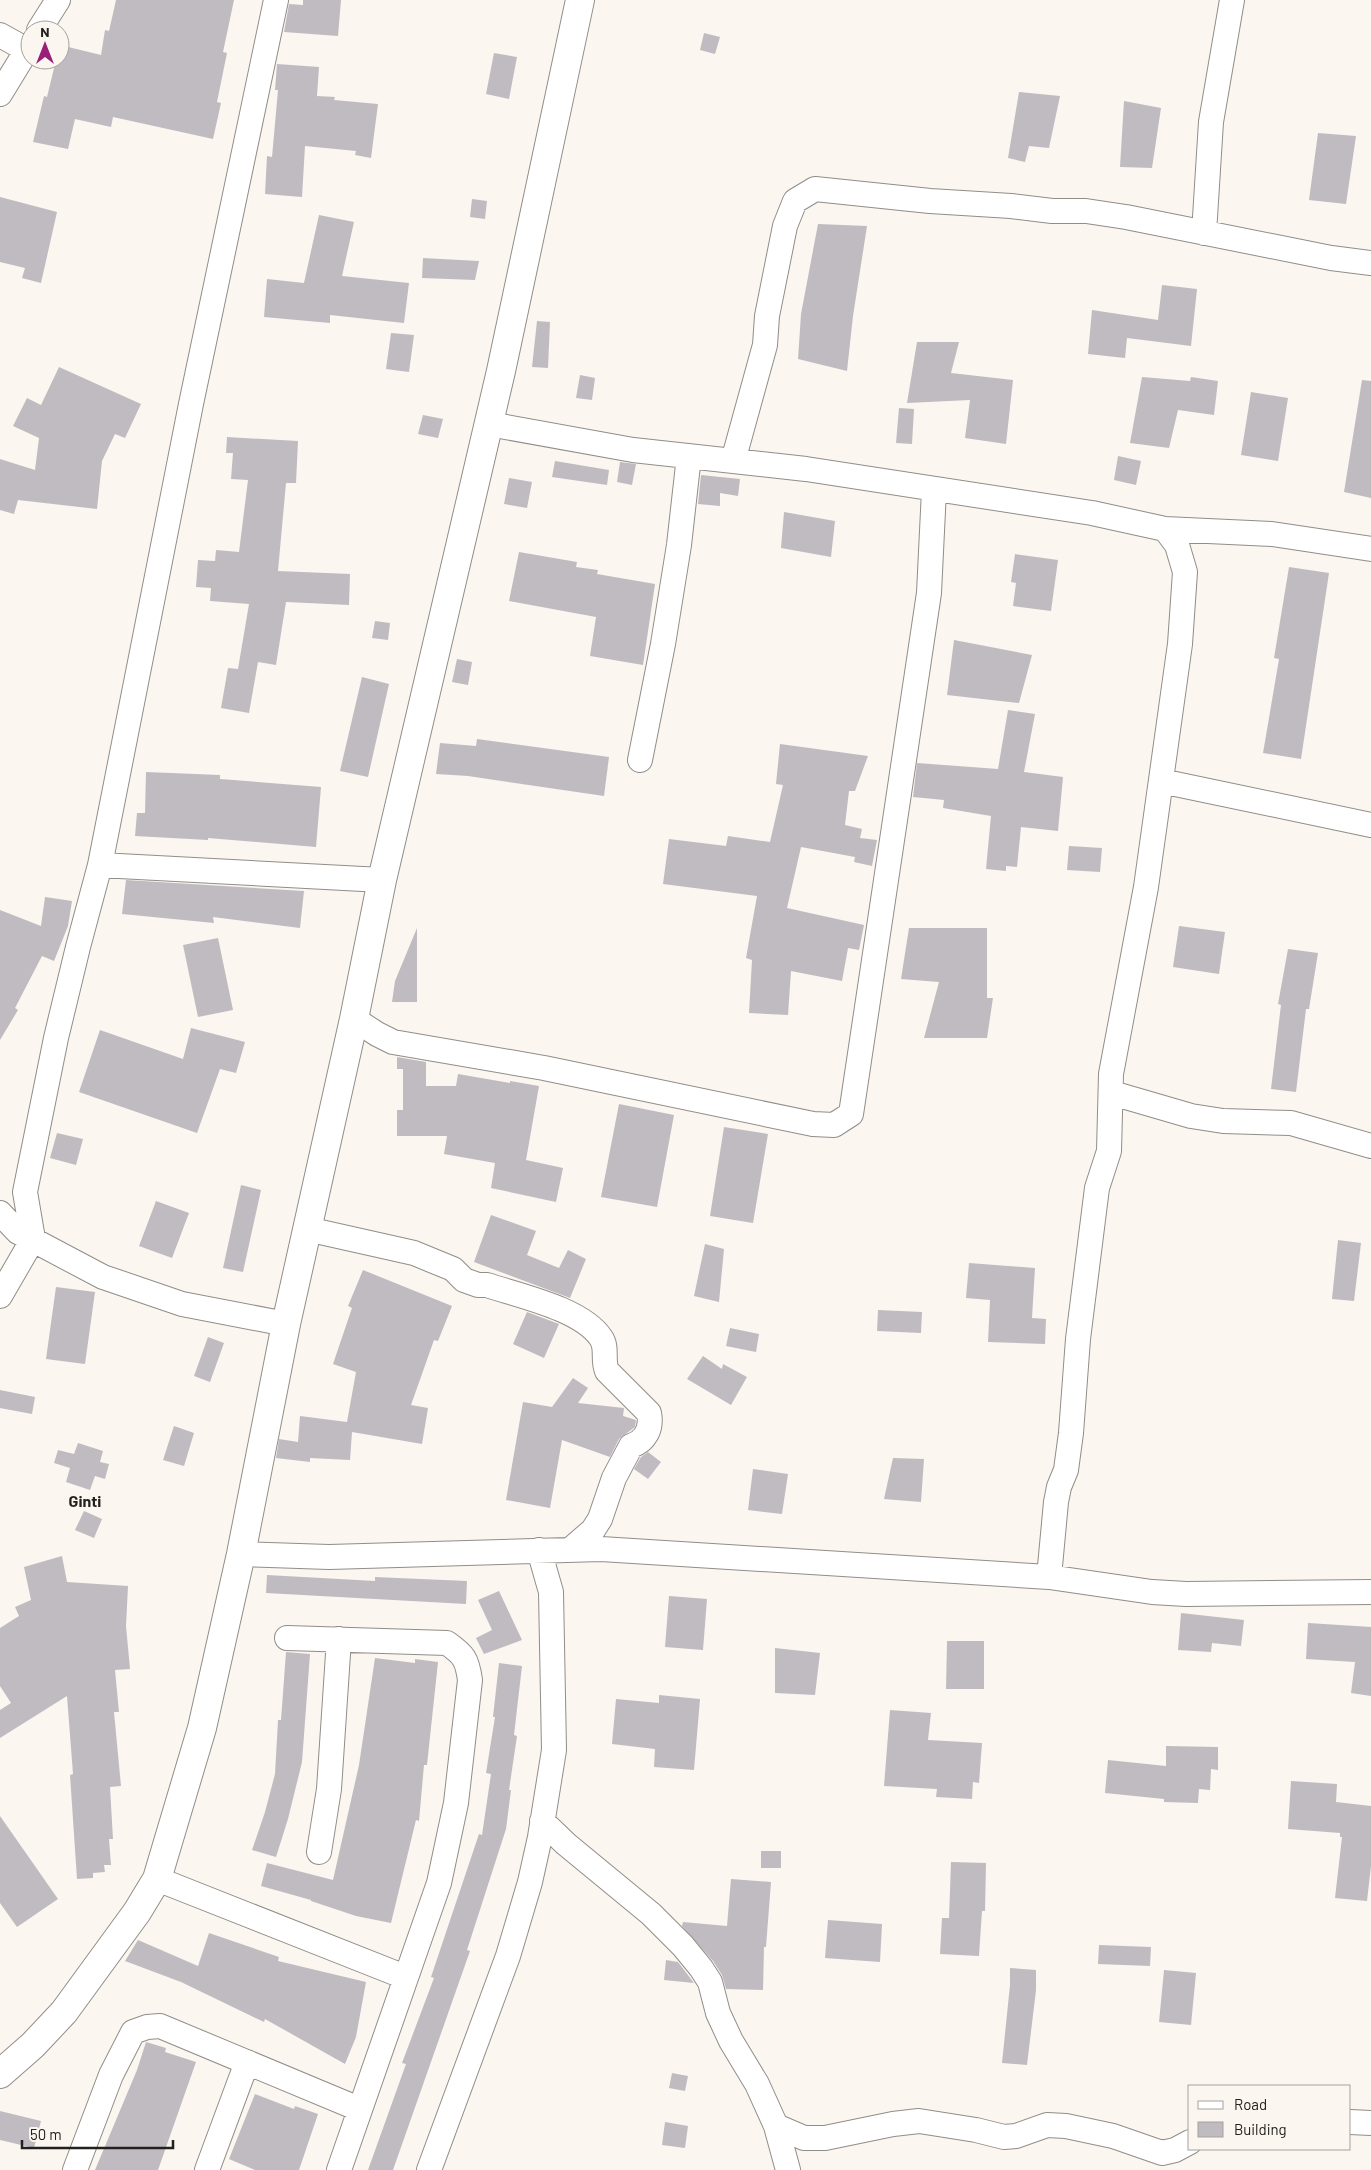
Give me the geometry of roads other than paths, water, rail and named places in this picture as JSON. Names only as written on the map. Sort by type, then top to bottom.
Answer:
[{"type":"main road","points":[[0,2074],[33,2045],[64,2012],[137,1912],[157,1879],[202,1728],[241,1554],[286,1324],[354,1019],[382,880],[489,424],[580,0]]},
{"type":"street","points":[[46,20],[58,0]]},
{"type":"street","points":[[0,1296],[33,1239],[25,1192],[56,1038],[100,865],[191,404],[276,0]]},
{"type":"street","points":[[1204,233],[1211,122],[1232,0]]},
{"type":"street","points":[[0,36],[20,45]]},
{"type":"street","points":[[0,94],[20,61]]},
{"type":"street","points":[[733,461],[765,346],[767,316],[785,226],[795,200],[815,190],[824,189],[1052,211],[1086,211],[1126,217],[1331,258],[1371,263]]},
{"type":"street","points":[[489,424],[633,450],[806,469],[1092,513],[1165,529],[1272,534],[1371,549]]},
{"type":"street","points":[[640,760],[664,644],[679,545],[688,456]]},
{"type":"street","points":[[354,1019],[376,1034],[393,1042],[544,1068],[813,1124],[834,1125],[851,1114],[928,603],[934,490]]},
{"type":"street","points":[[1049,1577],[1056,1502],[1059,1487],[1066,1470],[1071,1432],[1078,1339],[1097,1188],[1109,1151],[1111,1074],[1146,887],[1180,644],[1185,572],[1177,545],[1165,529]]},
{"type":"street","points":[[1161,781],[1371,825]]},
{"type":"street","points":[[100,865],[382,880]]},
{"type":"street","points":[[1112,1093],[1191,1116],[1223,1121],[1291,1123],[1371,1146]]},
{"type":"street","points":[[25,1192],[0,1212],[18,1232],[103,1277],[182,1304],[286,1324]]},
{"type":"street","points":[[307,1229],[414,1253],[453,1270],[464,1280],[487,1285],[574,1314],[591,1325],[605,1346],[604,1364],[607,1371],[649,1413],[650,1419],[646,1438],[640,1443],[631,1446],[618,1470],[597,1525],[586,1538],[571,1549]]},
{"type":"street","points":[[241,1554],[329,1557],[571,1549],[655,1551],[1049,1577],[1178,1594],[1371,1592]]},
{"type":"street","points":[[429,2170],[434,2151],[464,2078],[508,1956],[530,1882],[542,1820],[554,1750],[553,1628],[551,1592],[539,1550]]},
{"type":"street","points":[[287,1638],[446,1643],[461,1652],[467,1663],[470,1680],[456,1804],[439,1883],[405,1976],[339,2170]]},
{"type":"street","points":[[319,1852],[329,1789],[339,1639]]},
{"type":"street","points":[[542,1820],[573,1850],[651,1914],[701,1968],[710,1982],[718,2013],[731,2041],[756,2084],[776,2126],[788,2170]]},
{"type":"street","points":[[157,1879],[405,1976]]},
{"type":"street","points":[[75,2170],[111,2075],[133,2032],[147,2027],[160,2026],[359,2109]]},
{"type":"street","points":[[207,2170],[247,2062]]},
{"type":"street","points":[[776,2126],[804,2138],[825,2138],[893,2124],[919,2121],[934,2122],[1004,2137],[1016,2136],[1047,2125],[1066,2126],[1113,2136],[1162,2153],[1175,2150],[1188,2143]]},
{"type":"street","points":[[1351,2122],[1371,2123]]},
{"type":"district","name":"Ginti","points":[[85,1501]]}]
